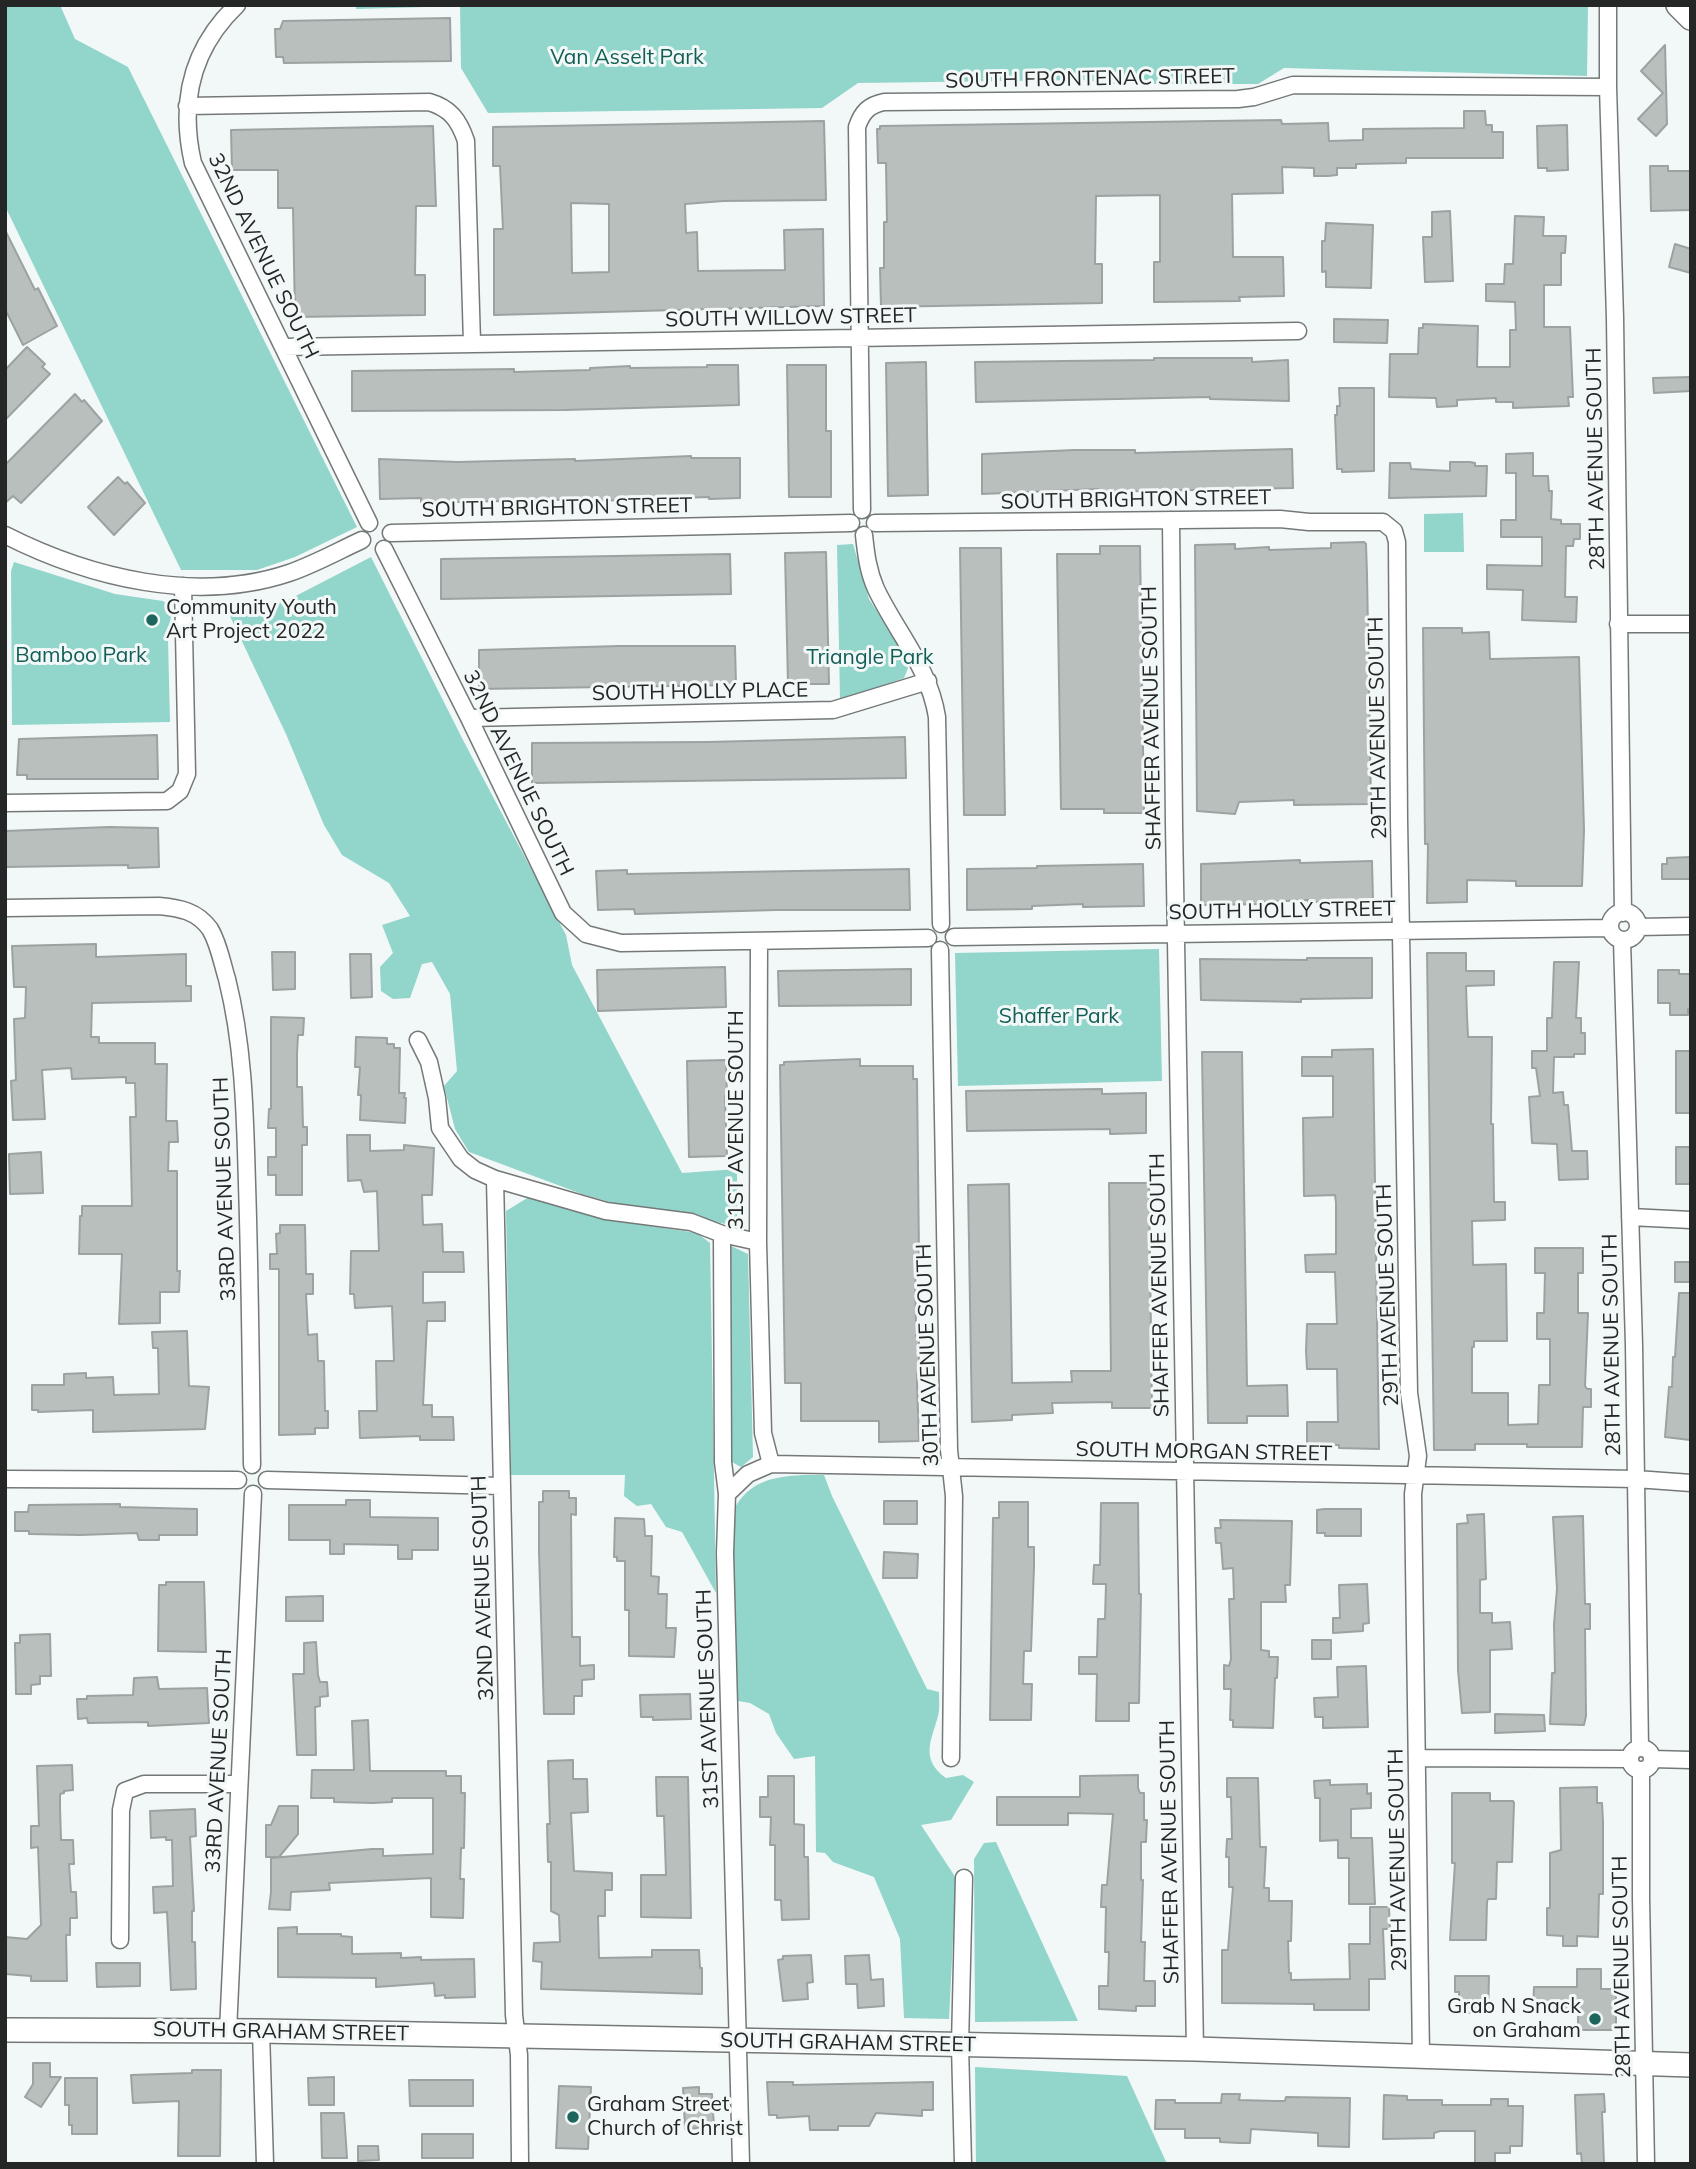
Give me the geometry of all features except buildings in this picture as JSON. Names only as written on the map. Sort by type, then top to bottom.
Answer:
[{"type":"street","name":"32ND AVENUE SOUTH","points":[[237,5],[209,37],[197,62],[187,106],[187,129],[193,163],[369,523]]},
{"type":"street","name":"28TH AVENUE SOUTH","points":[[1608,5],[1623,912]]},
{"type":"street","points":[[1678,5],[1691,18]]},
{"type":"street","name":"SOUTH FRONTENAC STREET","points":[[859,338],[857,127],[866,110],[873,104],[1238,99],[1293,85],[1608,87]]},
{"type":"street","points":[[187,106],[429,102],[448,109],[458,120],[466,141],[472,343]]},
{"type":"street","name":"SOUTH WILLOW STREET","points":[[283,346],[1298,331]]},
{"type":"street","points":[[859,338],[862,510]]},
{"type":"street","points":[[870,529],[853,530],[850,523],[853,515],[862,510],[872,513],[867,559],[876,589],[919,661],[928,681],[937,717],[941,924]]},
{"type":"street","name":"SOUTH BRIGHTON STREET","points":[[870,529],[1280,519],[1309,522],[1383,522],[1394,531]]},
{"type":"street","name":"SHAFFER AVENUE SOUTH","points":[[1171,520],[1195,2049]]},
{"type":"street","points":[[373,521],[383,522],[391,533],[390,542],[384,549],[373,550],[362,540],[363,530],[373,521]]},
{"type":"street","name":"SOUTH BRIGHTON STREET","points":[[391,533],[850,523]]},
{"type":"street","name":"29TH AVENUE SOUTH","points":[[1394,531],[1397,542],[1409,1380],[1418,1456],[1413,1494],[1421,2057]]},
{"type":"street","points":[[5,535],[55,558],[103,573],[183,586],[244,584],[269,578],[317,562],[362,540]]},
{"type":"street","name":"32ND AVENUE SOUTH","points":[[384,549],[563,913],[586,934],[621,943],[759,942]]},
{"type":"street","points":[[5,803],[167,801],[180,792],[187,775],[183,586]]},
{"type":"street","points":[[1618,624],[1691,624]]},
{"type":"street","name":"SOUTH HOLLY PLACE","points":[[469,718],[833,710],[928,681]]},
{"type":"street","name":"33RD AVENUE SOUTH","points":[[5,908],[179,908],[201,919],[211,931],[219,950],[234,1009],[243,1077],[252,1465]]},
{"type":"street","points":[[1623,912],[1634,917],[1638,927],[1633,937],[1622,940],[1615,938],[1610,928],[1613,917],[1623,912]]},
{"type":"street","points":[[941,924],[950,928],[954,937],[950,947],[940,950],[930,945],[928,938],[931,928],[941,924]]},
{"type":"street","points":[[1638,927],[1691,926]]},
{"type":"street","name":"SOUTH HOLLY STREET","points":[[954,937],[1610,928]]},
{"type":"street","points":[[759,942],[928,938]]},
{"type":"street","name":"28TH AVENUE SOUTH","points":[[1622,940],[1636,1479],[1646,2164]]},
{"type":"street","name":"31ST AVENUE SOUTH","points":[[759,942],[758,1242],[763,1433],[771,1464]]},
{"type":"street","name":"30TH AVENUE SOUTH","points":[[940,950],[951,1469],[954,1496],[951,1758]]},
{"type":"street","points":[[418,1040],[429,1062],[440,1128],[461,1159],[475,1170],[495,1179],[606,1211],[691,1222],[722,1234],[758,1242]]},
{"type":"street","name":"32ND AVENUE SOUTH","points":[[495,1179],[520,2164]]},
{"type":"street","points":[[1630,1217],[1691,1220]]},
{"type":"street","name":"31ST AVENUE SOUTH","points":[[722,1234],[723,1462],[727,1494],[725,1553],[741,2164]]},
{"type":"street","points":[[727,1494],[748,1474],[771,1464]]},
{"type":"street","name":"SOUTH MORGAN STREET","points":[[771,1464],[1636,1479],[1691,1483]]},
{"type":"street","points":[[252,1465],[263,1470],[267,1480],[262,1491],[253,1494],[243,1490],[238,1480],[243,1469],[252,1465]]},
{"type":"street","points":[[5,1479],[238,1480]]},
{"type":"street","points":[[267,1480],[501,1486]]},
{"type":"street","name":"33RD AVENUE SOUTH","points":[[228,2031],[253,1494]]},
{"type":"street","points":[[1418,1758],[1691,1760]]},
{"type":"street","points":[[120,1940],[121,1810],[125,1791],[144,1784],[238,1784]]},
{"type":"street","points":[[963,2164],[960,2045],[964,1878]]},
{"type":"street","name":"SOUTH GRAHAM STREET","points":[[5,2030],[516,2035],[1195,2049],[1691,2065]]},
{"type":"street","points":[[261,2031],[265,2164]]},
{"type":"green space","points":[[5,5],[60,5],[75,39],[128,67],[357,527],[295,557],[257,570],[181,570],[5,206]]},
{"type":"green space","name":"Van Asselt Park","points":[[356,5],[1588,5],[1587,76],[1284,68],[1258,84],[1106,84],[1087,80],[858,83],[822,108],[488,113],[461,68],[460,6],[356,9]]},
{"type":"green space","points":[[1463,513],[1464,552],[1424,552],[1424,514]]},
{"type":"green space","name":"Triangle Park","points":[[853,544],[869,599],[901,648],[908,668],[904,678],[840,699],[837,545]]},
{"type":"green space","points":[[371,557],[463,740],[566,935],[572,965],[682,1173],[737,1169],[737,1226],[617,1204],[582,1194],[469,1152],[455,1129],[444,1086],[457,1071],[450,994],[432,962],[422,964],[410,998],[393,999],[381,991],[380,967],[393,953],[382,925],[410,916],[389,883],[342,855],[324,825],[286,734],[228,612],[270,606],[288,600]]},
{"type":"green space","name":"Bamboo Park","points":[[14,562],[115,594],[163,601],[172,607],[168,639],[170,722],[12,725],[11,571]]},
{"type":"green space","name":"Shaffer Park","points":[[1159,949],[1162,1081],[958,1086],[955,953]]},
{"type":"green space","points":[[529,1197],[603,1219],[697,1233],[710,1243],[716,1593],[682,1532],[666,1527],[651,1504],[637,1506],[624,1496],[625,1475],[511,1475],[506,1211]]},
{"type":"green space","points":[[729,1245],[748,1254],[753,1457],[741,1467],[732,1462]]},
{"type":"green space","points":[[802,1475],[824,1475],[927,1689],[939,1692],[939,1713],[930,1748],[933,1764],[946,1778],[963,1775],[974,1782],[951,1820],[921,1825],[956,1878],[949,2019],[904,2018],[900,1939],[874,1877],[833,1862],[825,1853],[816,1852],[815,1756],[794,1759],[776,1733],[769,1714],[750,1703],[738,1701],[733,1564],[734,1515],[737,1504],[750,1490],[765,1481]]},
{"type":"green space","points":[[996,1842],[1078,2021],[975,2022],[974,1859],[984,1843]]},
{"type":"green space","points":[[975,2067],[1127,2076],[1167,2164],[976,2164]]},
{"type":"place","name":"Community Youth Art Project 2022","points":[[152,620]]},
{"type":"place","name":"Grab N Snack on Graham","points":[[1595,2019]]},
{"type":"place","name":"Graham Street Church of Christ","points":[[573,2117]]}]
